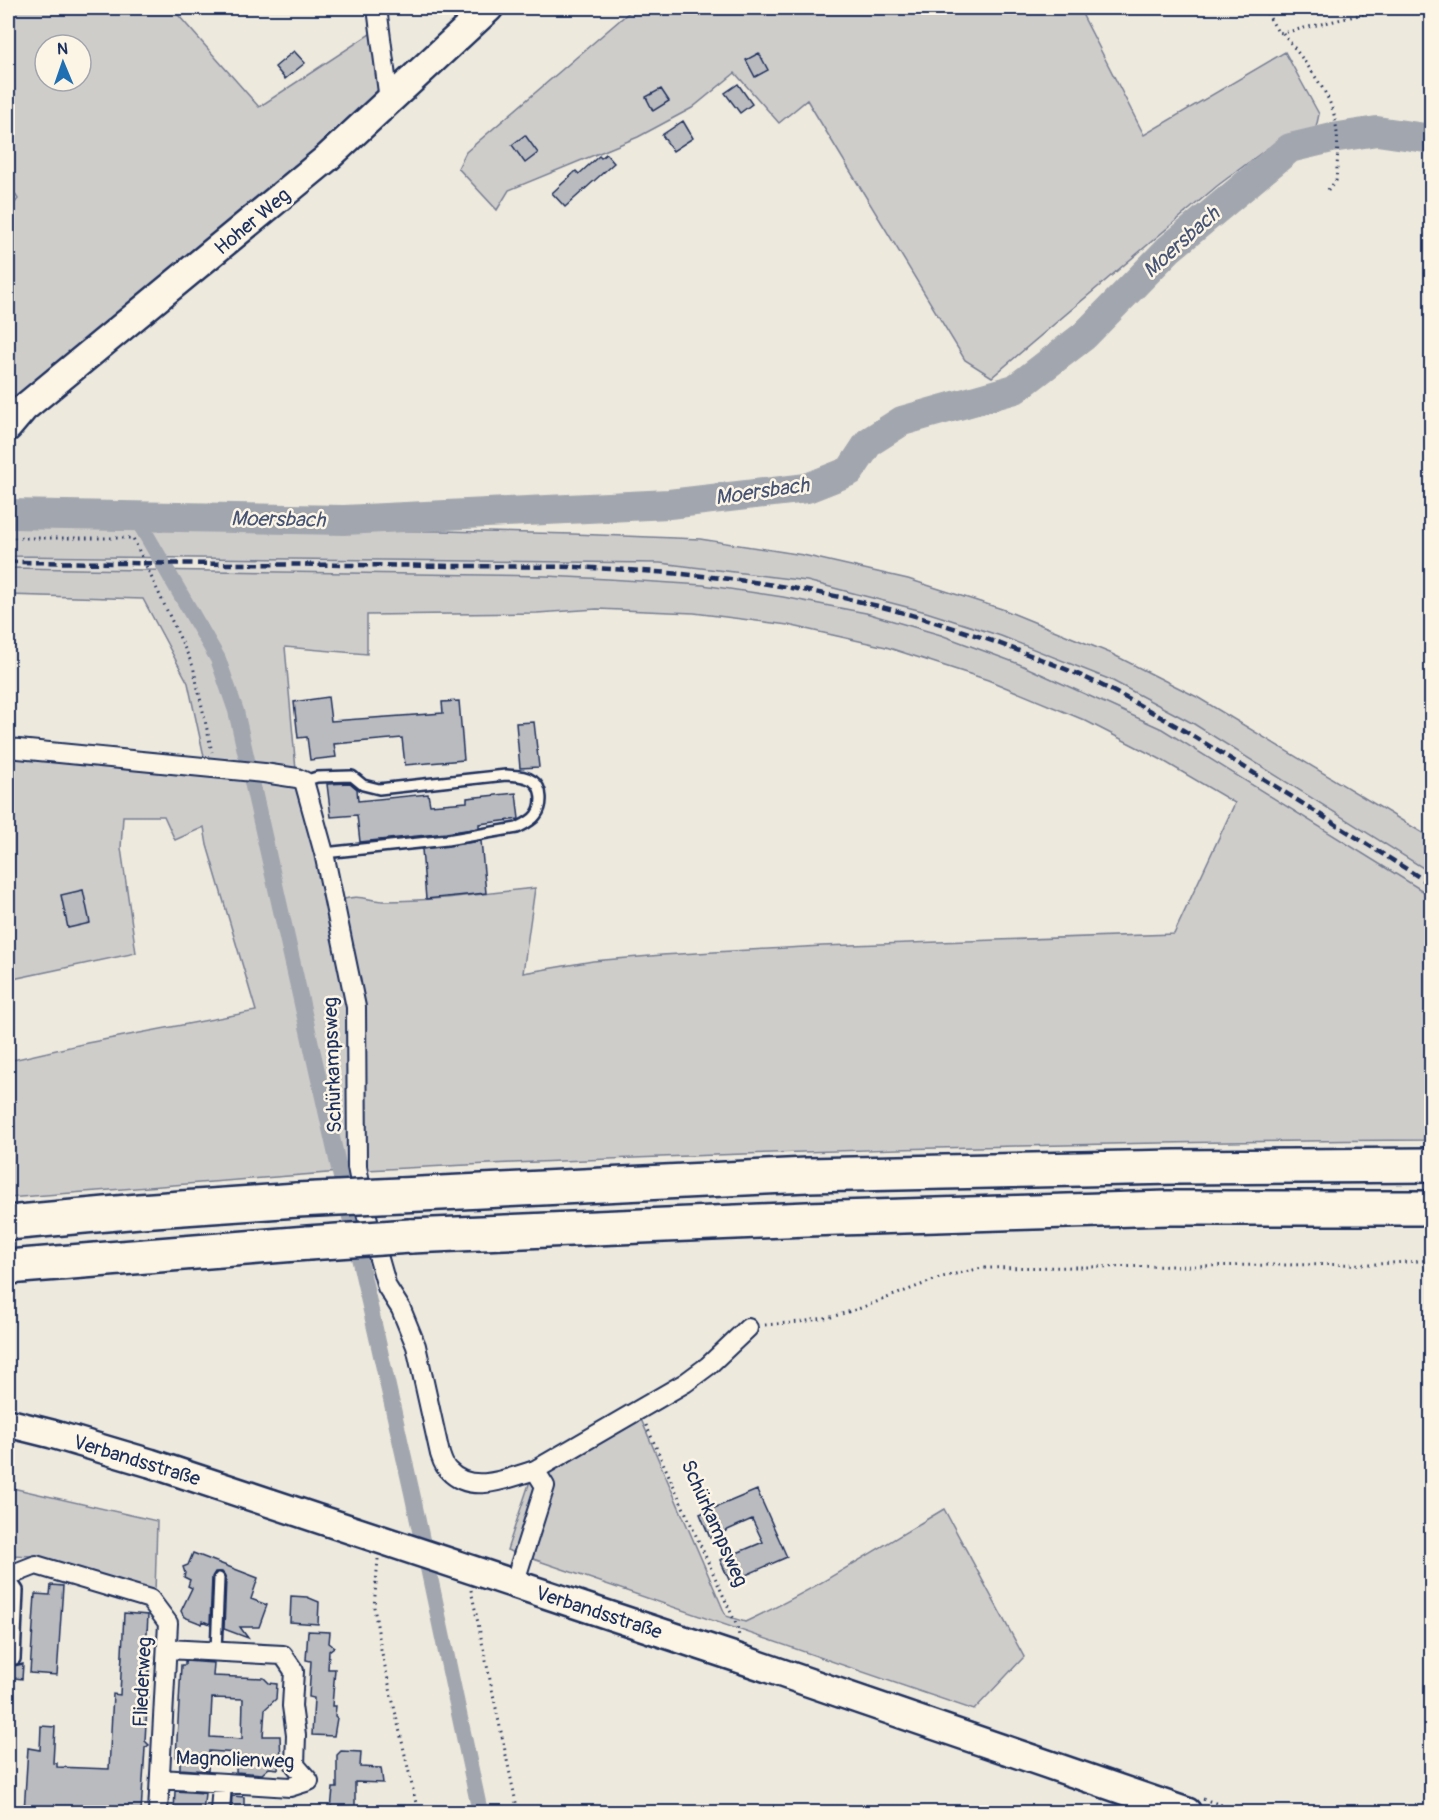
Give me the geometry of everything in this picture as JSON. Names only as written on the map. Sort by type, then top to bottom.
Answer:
[{"type":"highway","points":[[8,1223],[297,1200],[807,1175],[1175,1167],[1431,1166]]},
{"type":"highway","points":[[8,1267],[141,1254],[410,1236],[807,1219],[1168,1208],[1431,1208]]},
{"type":"main road","name":"Hoher Weg","points":[[8,427],[24,408],[326,159],[489,8]]},
{"type":"main road","name":"Verbandsstraße","points":[[8,1423],[150,1463],[388,1542],[463,1574],[514,1584],[1187,1812]]},
{"type":"street","points":[[376,8],[389,100]]},
{"type":"street","points":[[8,748],[264,773],[304,781]]},
{"type":"street","name":"Schürkampsweg","points":[[304,781],[324,853],[356,1007],[357,1167],[364,1202],[387,1287],[401,1309],[416,1346],[440,1454],[447,1470],[460,1480],[476,1485],[535,1470],[640,1410],[692,1377],[748,1328]]},
{"type":"street","points":[[514,1584],[545,1486],[535,1470]]},
{"type":"street","name":"Fliederweg","points":[[8,1575],[36,1565],[150,1599],[168,1623],[158,1812]]},
{"type":"street","name":"Magnolienweg","points":[[160,1779],[290,1787],[309,1781],[295,1765],[296,1735],[292,1706],[294,1671],[283,1655],[167,1649]]},
{"type":"street","points":[[220,1812],[222,1783]]},
{"type":"lane","points":[[304,781],[317,777],[352,776],[363,785],[379,789],[506,775],[522,776],[533,780],[541,797],[537,815],[517,828],[447,840],[324,853]]},
{"type":"lane","points":[[8,1575],[18,1590],[19,1599],[15,1659]]},
{"type":"lane","points":[[216,1651],[219,1578]]},
{"type":"path","points":[[1264,8],[1278,32],[1283,33],[1389,8]]},
{"type":"path","points":[[1283,33],[1330,103],[1337,147],[1336,181],[1325,193]]},
{"type":"path","points":[[8,538],[132,538],[193,666],[216,768]]},
{"type":"path","points":[[748,1328],[831,1317],[858,1310],[942,1277],[982,1268],[1378,1264],[1431,1260]]},
{"type":"path","name":"Schürkampsweg","points":[[640,1410],[737,1626],[739,1641],[735,1657]]},
{"type":"path","points":[[388,1542],[374,1606],[381,1648],[418,1812]]},
{"type":"path","points":[[463,1574],[518,1812]]},
{"type":"shaded area","points":[[8,8],[172,8],[259,107],[379,28],[389,100],[8,427],[8,211],[18,199],[8,183]]},
{"type":"shaded area","points":[[634,8],[1079,8],[1144,135],[1285,52],[1319,114],[1316,128],[1268,148],[1217,186],[992,377],[965,360],[807,100],[779,123],[735,73],[692,108],[638,137],[509,190],[497,210],[458,168],[466,152]]},
{"type":"shaded area","points":[[8,528],[442,531],[700,539],[803,555],[908,579],[1002,609],[1110,653],[1197,697],[1431,838],[1431,873],[1194,724],[1111,680],[1001,636],[926,612],[807,581],[660,563],[8,556]]},
{"type":"shaded area","points":[[8,556],[126,558],[131,570],[8,568]]},
{"type":"shaded area","points":[[211,559],[660,563],[807,581],[926,612],[1001,636],[1111,680],[1194,724],[1431,873],[1431,896],[1162,729],[1019,664],[941,635],[866,613],[703,585],[217,571]]},
{"type":"shaded area","points":[[8,568],[546,576],[703,585],[866,613],[941,635],[1019,664],[1162,729],[1431,896],[1431,1140],[898,1149],[366,1170],[365,1041],[341,900],[359,897],[380,901],[423,900],[535,888],[523,973],[593,961],[662,955],[822,946],[1174,934],[1235,803],[1160,759],[1084,720],[988,680],[886,647],[788,625],[694,613],[597,609],[537,613],[367,615],[367,654],[285,647],[296,770],[205,761],[188,683],[143,599],[8,595]]},
{"type":"shaded area","points":[[8,755],[296,784],[319,865],[351,1008],[353,1171],[8,1198],[8,1061],[87,1043],[256,1011],[207,845],[204,827],[175,840],[164,816],[123,816],[121,848],[136,953],[8,980]]},
{"type":"shaded area","points":[[634,1403],[726,1616],[745,1622],[771,1610],[944,1509],[1024,1657],[974,1710],[507,1550],[538,1457]]},
{"type":"shaded area","points":[[8,1487],[157,1521],[155,1593],[34,1556],[8,1555]]},
{"type":"building","points":[[294,51],[305,63],[285,79],[275,67]]},
{"type":"building","points":[[759,53],[768,70],[755,77],[746,60]]},
{"type":"building","points":[[738,84],[752,104],[740,113],[725,93]]},
{"type":"building","points":[[661,89],[669,101],[653,111],[646,97]]},
{"type":"building","points":[[683,121],[693,138],[673,151],[662,135]]},
{"type":"building","points":[[525,135],[538,153],[525,163],[512,145]]},
{"type":"building","points":[[606,154],[614,163],[565,207],[552,193],[576,171],[579,174],[599,156],[601,158]]},
{"type":"building","points":[[328,697],[331,721],[443,713],[442,702],[459,701],[464,760],[405,765],[402,738],[334,744],[336,757],[310,760],[307,737],[298,738],[294,702]]},
{"type":"building","points":[[534,722],[539,767],[520,768],[516,723]]},
{"type":"building","points":[[350,783],[357,789],[358,801],[428,794],[430,805],[467,802],[467,798],[516,793],[519,819],[479,824],[479,828],[446,833],[360,842],[357,815],[331,817],[327,784]]},
{"type":"building","points":[[481,841],[486,893],[426,899],[422,849]]},
{"type":"building","points":[[83,890],[90,923],[68,928],[61,895]]},
{"type":"building","points":[[757,1490],[787,1557],[730,1582],[720,1560],[763,1542],[752,1519],[710,1538],[700,1514]]},
{"type":"building","points":[[193,1553],[258,1578],[251,1599],[267,1605],[259,1627],[240,1627],[248,1638],[224,1629],[226,1578],[222,1572],[215,1572],[212,1577],[210,1624],[203,1621],[202,1624],[184,1617],[181,1611],[192,1588],[188,1586],[190,1580],[184,1577],[183,1567],[188,1565]]},
{"type":"building","points":[[51,1585],[63,1586],[57,1675],[30,1673],[35,1594],[50,1595]]},
{"type":"building","points":[[291,1596],[307,1597],[319,1602],[318,1624],[290,1622]]},
{"type":"building","points":[[124,1613],[148,1615],[146,1651],[150,1652],[145,1741],[149,1745],[145,1748],[141,1812],[92,1809],[92,1811],[82,1812],[24,1812],[28,1748],[40,1750],[41,1726],[55,1727],[53,1763],[57,1763],[57,1767],[109,1769],[113,1694],[120,1695]]},
{"type":"building","points":[[308,1631],[330,1632],[329,1643],[334,1647],[329,1651],[328,1669],[335,1669],[332,1706],[336,1706],[335,1716],[337,1718],[334,1736],[312,1735],[314,1698],[309,1697],[311,1661],[306,1660]]},
{"type":"building","points":[[185,1661],[214,1663],[213,1676],[264,1678],[269,1683],[277,1684],[276,1699],[265,1709],[263,1736],[280,1736],[281,1761],[279,1761],[278,1769],[269,1768],[262,1774],[236,1772],[237,1753],[209,1751],[208,1771],[180,1769],[180,1758],[176,1757],[181,1665],[185,1665]],"holes":[[[212,1698],[243,1699],[242,1739],[210,1737]]]},
{"type":"building","points":[[8,1663],[14,1666],[23,1664],[22,1679],[8,1677]]},
{"type":"building","points":[[341,1751],[361,1752],[360,1767],[381,1768],[383,1783],[355,1782],[355,1807],[352,1811],[331,1810],[333,1788],[337,1788],[337,1755]]},
{"type":"building","points":[[175,1791],[205,1793],[203,1812],[174,1812]]},
{"type":"building","points":[[232,1796],[244,1797],[244,1812],[231,1812]]},
{"type":"waterway","name":"Moersbach","points":[[8,514],[344,520],[669,504],[807,488],[850,471],[869,442],[902,421],[1015,389],[1084,336],[1169,249],[1290,148],[1377,131],[1432,139]]},
{"type":"waterway","points":[[136,517],[218,659],[236,711],[412,1493],[480,1812]]},
{"type":"railway","points":[[8,562],[576,567],[718,578],[775,585],[838,597],[907,614],[975,635],[1094,682],[1133,701],[1189,734],[1432,885]]}]
